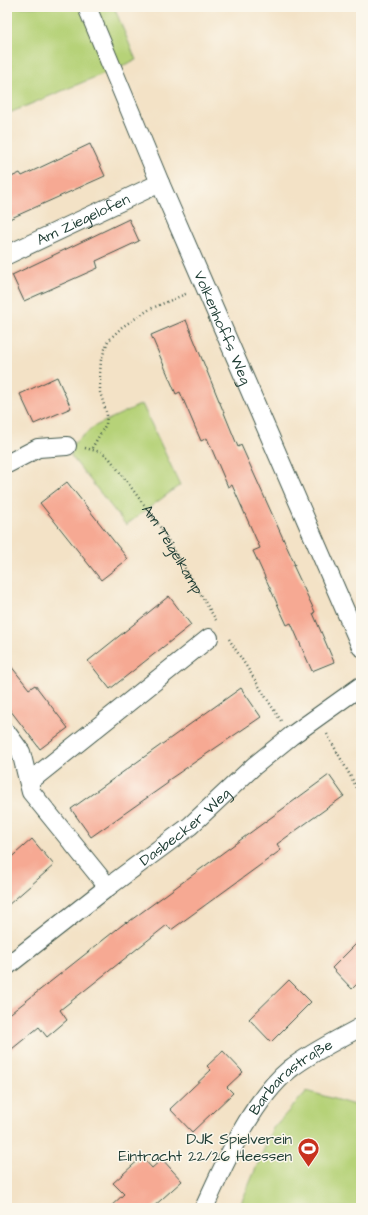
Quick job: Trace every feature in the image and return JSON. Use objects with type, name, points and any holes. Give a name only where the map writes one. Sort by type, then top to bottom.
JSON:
[{"type":"street","name":"Volkenhoffs Weg","points":[[87,7],[204,286],[361,647]]},
{"type":"street","name":"Am Ziegelofen","points":[[7,255],[160,183]]},
{"type":"street","points":[[7,464],[38,448],[67,446]]},
{"type":"street","points":[[29,782],[218,637]]},
{"type":"street","name":"Dasbecker Weg","points":[[7,966],[190,826],[254,766],[290,736],[318,718],[361,686]]},
{"type":"street","points":[[7,733],[21,752],[31,792],[108,888]]},
{"type":"street","name":"Barbarastraße","points":[[204,1208],[227,1158],[247,1122],[269,1091],[289,1070],[312,1054],[361,1027]]},
{"type":"path","points":[[92,448],[106,424],[107,415],[100,392],[100,374],[101,360],[108,341],[122,327],[150,309],[204,286]]},
{"type":"path","name":"Am Teigelkamp","points":[[67,446],[92,448],[101,452],[110,459],[159,525],[217,621]]},
{"type":"path","points":[[218,637],[290,736]]},
{"type":"path","points":[[318,718],[361,795]]},
{"type":"green space","points":[[7,7],[114,7],[136,60],[7,114]]},
{"type":"green space","points":[[142,404],[180,485],[126,525],[71,456],[73,444],[95,426]]},
{"type":"green space","name":"DJK Spielverein Eintracht 22/26 Heessen","points":[[307,1091],[361,1107],[361,1208],[239,1208],[273,1128]]},
{"type":"building","points":[[90,144],[105,176],[7,220],[7,179],[20,173],[22,176]]},
{"type":"building","points":[[129,219],[139,241],[96,261],[98,268],[24,301],[12,275]]},
{"type":"building","points":[[186,320],[238,447],[241,445],[295,565],[293,565],[315,612],[313,613],[334,662],[312,671],[291,623],[287,625],[253,551],[260,548],[232,485],[228,487],[207,438],[201,441],[180,392],[176,394],[151,335]]},
{"type":"building","points":[[57,377],[71,408],[34,424],[20,394]]},
{"type":"building","points":[[67,482],[128,559],[101,580],[40,503]]},
{"type":"building","points":[[169,596],[191,625],[110,689],[88,661]]},
{"type":"building","points":[[7,661],[29,689],[35,685],[68,728],[40,749],[7,706]]},
{"type":"building","points":[[241,688],[261,717],[167,781],[168,783],[91,837],[71,809]]},
{"type":"building","points":[[329,775],[344,796],[277,844],[281,850],[171,930],[167,925],[60,1010],[67,1020],[47,1037],[39,1027],[7,1053],[7,1016],[126,922],[127,923]]},
{"type":"building","points":[[32,839],[54,865],[7,906],[7,861]]},
{"type":"building","points":[[361,939],[361,980],[352,989],[332,968]]},
{"type":"building","points":[[289,980],[311,1002],[271,1042],[249,1019]]},
{"type":"building","points":[[223,1051],[243,1072],[227,1087],[233,1093],[192,1132],[170,1109],[211,1070],[207,1066]]},
{"type":"building","points":[[142,1157],[152,1168],[162,1159],[182,1181],[152,1208],[109,1208],[124,1194],[113,1183]]},
{"type":"place","name":"DJK Spielverein Eintracht 22/26 Heessen","points":[[308,1168]]}]
